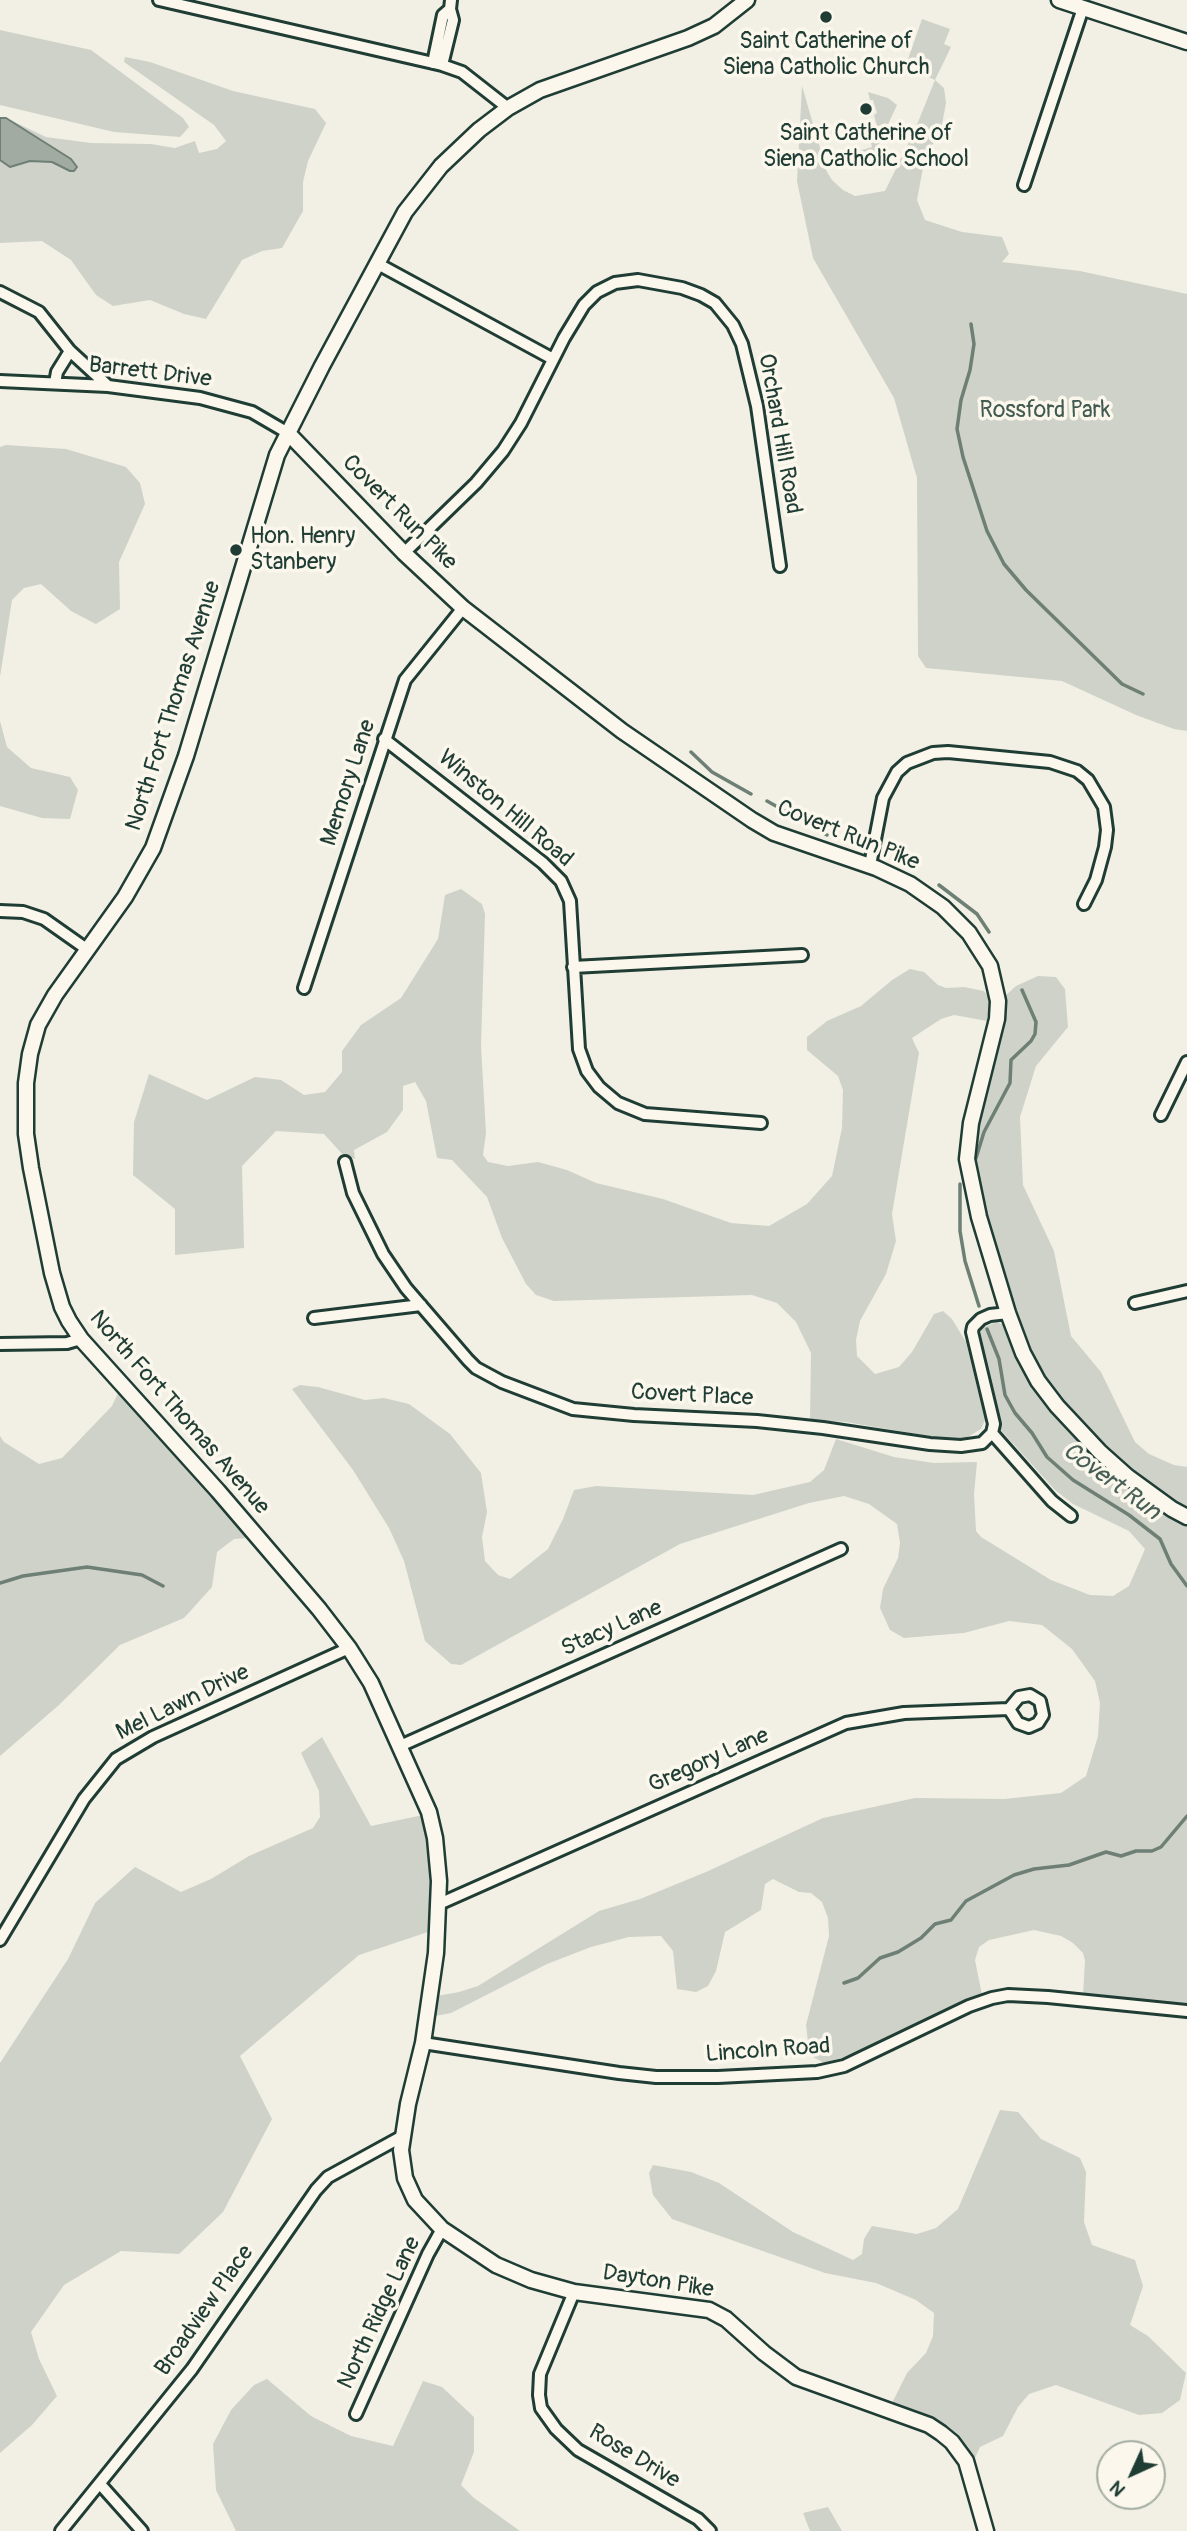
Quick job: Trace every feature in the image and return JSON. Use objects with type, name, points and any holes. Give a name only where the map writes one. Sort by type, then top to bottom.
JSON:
[{"type":"street","points":[[159,0],[438,64],[461,72],[508,108]]},
{"type":"street","name":"North Fort Thomas Avenue","points":[[424,2043],[433,1980],[439,1904],[435,1838],[430,1815],[370,1683],[349,1648],[218,1490],[81,1339],[62,1307],[52,1273],[31,1168],[25,1111],[28,1067],[38,1024],[55,995],[135,881],[164,821],[277,455],[405,212],[425,184],[464,143],[508,108],[540,90],[666,47],[705,30],[732,14],[747,0]]},
{"type":"street","points":[[1059,0],[1187,42]]},
{"type":"street","points":[[438,64],[453,20],[450,4]]},
{"type":"street","points":[[1024,185],[1083,8]]},
{"type":"street","points":[[378,264],[553,359]]},
{"type":"street","name":"Orchard Hill Road","points":[[404,553],[476,482],[503,451],[521,424],[553,359],[584,305],[597,292],[615,283],[638,280],[701,295],[724,311],[737,334],[752,381],[780,566]]},
{"type":"street","points":[[0,292],[39,312],[70,351],[108,386]]},
{"type":"street","points":[[55,383],[57,372],[70,351]]},
{"type":"street","name":"Barrett Drive","points":[[0,381],[108,386],[200,398],[252,412],[288,433]]},
{"type":"street","name":"Covert Run Pike","points":[[288,433],[404,553],[463,608],[622,731],[752,820],[792,840],[870,866],[910,884],[956,918],[976,942],[994,979],[998,1001],[997,1019],[971,1124],[967,1159],[979,1217],[1008,1313],[1028,1363],[1057,1406],[1100,1452],[1128,1477],[1187,1517]]},
{"type":"street","name":"Memory Lane","points":[[304,988],[405,680],[463,608]]},
{"type":"street","name":"Winston Hill Road","points":[[384,739],[555,873],[564,887],[570,901],[579,1049],[587,1071],[610,1096],[626,1108],[645,1114],[761,1124]]},
{"type":"street","points":[[870,866],[883,798],[897,772],[907,764],[933,752],[1050,762],[1077,771],[1088,780],[1104,807],[1107,830],[1105,847],[1096,880],[1084,904]]},
{"type":"street","points":[[0,911],[23,912],[44,919],[88,950]]},
{"type":"street","points":[[573,967],[802,955]]},
{"type":"street","points":[[1161,1115],[1187,1062]]},
{"type":"street","name":"Covert Place","points":[[345,1162],[353,1193],[383,1254],[421,1305],[477,1368],[513,1388],[572,1409],[770,1422],[930,1444],[961,1446],[980,1443],[992,1433]]},
{"type":"street","points":[[1135,1303],[1187,1291]]},
{"type":"street","points":[[314,1318],[421,1305]]},
{"type":"street","points":[[1008,1313],[981,1319],[973,1326],[972,1332],[991,1411],[992,1433],[1052,1501],[1071,1516]]},
{"type":"street","points":[[0,1344],[67,1343],[81,1339]]},
{"type":"street","name":"Stacy Lane","points":[[400,1746],[841,1549]]},
{"type":"street","name":"Mel Lawn Drive","points":[[0,1940],[83,1799],[116,1759],[153,1737],[349,1648]]},
{"type":"street","name":"Gregory Lane","points":[[439,1904],[846,1723],[904,1713],[1009,1709]]},
{"type":"street","name":"Lincoln Road","points":[[424,2043],[619,2073],[718,2077],[817,2072],[844,2066],[970,2006],[1008,1995],[1187,2011]]},
{"type":"street","name":"Dayton Pike","points":[[424,2043],[401,2137],[401,2160],[405,2178],[415,2200],[442,2229],[496,2265],[531,2280],[574,2292],[693,2306],[717,2313],[784,2370],[929,2426],[952,2442],[966,2460],[986,2531]]},
{"type":"street","name":"Broadview Place","points":[[61,2531],[214,2340],[316,2190],[328,2177],[401,2137]]},
{"type":"street","name":"North Ridge Lane","points":[[356,2414],[428,2254],[442,2229]]},
{"type":"street","name":"Rose Drive","points":[[574,2292],[540,2374],[541,2408],[556,2429],[578,2450],[698,2519],[710,2531]]},
{"type":"street","points":[[100,2484],[142,2531]]},
{"type":"green space","points":[[922,19],[950,29],[944,44],[951,47],[935,80],[906,65]]},
{"type":"green space","points":[[0,30],[91,50],[183,118],[189,127],[180,137],[114,132],[0,105]]},
{"type":"green space","points":[[125,57],[150,62],[233,91],[315,109],[326,123],[308,161],[303,182],[303,211],[282,248],[262,251],[242,260],[206,319],[184,314],[150,300],[113,306],[96,295],[71,260],[42,241],[0,243],[0,160],[10,167],[30,161],[52,162],[70,171],[24,130],[6,118],[46,137],[91,143],[151,144],[175,148],[195,141],[199,153],[217,149],[226,141],[214,125],[124,62]]},
{"type":"green space","name":"Rossford Park","points":[[935,80],[944,88],[946,103],[941,130],[925,157],[917,200],[925,220],[962,232],[1002,237],[1009,254],[1002,262],[1080,271],[1187,294],[1187,731],[1136,715],[1062,681],[926,668],[918,656],[917,478],[894,398],[813,258],[797,181],[802,86],[827,172],[843,190],[855,196],[885,191],[914,132]]},
{"type":"green space","points":[[868,92],[888,98],[897,105],[871,161],[862,160],[859,151],[872,147],[870,140],[880,137],[874,115],[877,113]]},
{"type":"green space","points":[[6,445],[66,449],[126,467],[140,483],[145,504],[119,562],[120,609],[96,624],[71,611],[41,584],[24,588],[12,600],[0,677],[0,447]]},
{"type":"green space","points":[[0,721],[7,747],[31,768],[70,777],[78,790],[70,819],[42,818],[0,806]]},
{"type":"green space","points":[[461,889],[482,904],[485,914],[481,1046],[486,1133],[483,1155],[488,1162],[508,1166],[538,1162],[567,1170],[596,1183],[663,1199],[731,1223],[769,1226],[807,1204],[832,1176],[842,1128],[843,1090],[838,1076],[807,1050],[807,1037],[827,1021],[861,1006],[910,969],[924,972],[938,985],[946,988],[964,987],[984,991],[990,999],[987,1021],[954,1015],[941,1019],[912,1038],[919,1053],[892,1214],[896,1241],[886,1274],[860,1321],[856,1340],[857,1356],[875,1374],[899,1367],[912,1352],[934,1314],[943,1311],[952,1319],[966,1342],[985,1420],[981,1429],[966,1438],[951,1440],[846,1422],[810,1420],[811,1353],[796,1322],[777,1303],[752,1295],[554,1301],[536,1295],[526,1284],[502,1238],[487,1197],[452,1160],[437,1158],[426,1101],[415,1082],[403,1086],[403,1110],[387,1132],[354,1150],[355,1159],[344,1156],[324,1134],[276,1131],[242,1166],[244,1248],[175,1255],[175,1209],[133,1175],[134,1122],[149,1074],[207,1100],[255,1077],[281,1080],[304,1095],[325,1092],[342,1072],[342,1051],[361,1025],[401,998],[438,939],[445,895]]},
{"type":"green space","points":[[1038,976],[1056,977],[1065,989],[1068,1027],[1036,1066],[1020,1117],[1023,1185],[1054,1251],[1071,1336],[1101,1372],[1135,1442],[1149,1454],[1174,1465],[1187,1467],[1187,1510],[1128,1470],[1049,1387],[1029,1349],[996,1250],[972,1149],[1006,1017],[1005,996],[1016,986]]},
{"type":"green space","points":[[996,1322],[1008,1331],[1023,1370],[1036,1389],[1107,1471],[1149,1504],[1187,1526],[1187,2004],[1083,1996],[1083,1953],[1061,1936],[1034,1930],[989,1940],[979,1947],[975,1960],[982,1995],[968,1999],[891,2038],[826,2064],[813,2057],[809,2050],[806,2025],[829,1936],[828,1918],[822,1902],[811,1893],[799,1892],[773,1879],[765,1884],[761,1910],[725,1932],[716,1971],[708,1986],[696,1992],[677,1989],[673,1951],[661,1936],[629,1937],[591,1947],[547,1964],[451,2013],[435,2016],[437,1996],[478,1986],[599,1911],[640,1899],[706,1872],[823,1818],[915,1798],[1004,1799],[1061,1793],[1086,1776],[1098,1736],[1100,1703],[1095,1681],[1072,1649],[1042,1625],[1009,1621],[964,1633],[904,1638],[890,1630],[880,1608],[883,1589],[898,1558],[900,1543],[897,1524],[869,1504],[844,1496],[809,1503],[680,1544],[461,1665],[451,1664],[425,1641],[404,1561],[389,1528],[353,1470],[292,1389],[300,1385],[318,1387],[365,1400],[384,1398],[409,1404],[450,1434],[481,1473],[487,1512],[482,1537],[485,1561],[498,1575],[510,1579],[548,1549],[574,1490],[596,1486],[753,1495],[810,1482],[824,1470],[836,1439],[894,1457],[934,1463],[977,1462],[974,1494],[976,1531],[981,1537],[1051,1580],[1090,1595],[1113,1596],[1129,1586],[1145,1549],[1129,1531],[1073,1504],[1055,1490],[998,1427],[977,1336],[980,1329]]},
{"type":"green space","points":[[119,1391],[249,1538],[234,1539],[217,1552],[212,1587],[184,1618],[120,1645],[59,1705],[0,1756],[0,1436],[4,1442],[39,1464],[62,1458],[112,1406]]},
{"type":"green space","points":[[322,1737],[371,1826],[423,1815],[431,1867],[431,1931],[359,1955],[240,2056],[272,2119],[223,2212],[179,2254],[121,2251],[64,2285],[31,2332],[39,2359],[57,2396],[32,2425],[0,2453],[0,2063],[68,1959],[95,1903],[135,1867],[181,1892],[211,1879],[249,1856],[313,1828],[320,1817],[319,1791],[301,1753]]},
{"type":"green space","points":[[1000,2110],[1018,2112],[1041,2139],[1080,2158],[1086,2172],[1084,2222],[1092,2245],[1135,2260],[1143,2286],[1130,2325],[1148,2336],[1186,2373],[1180,2400],[1162,2413],[1139,2415],[1056,2385],[1029,2394],[1018,2407],[1003,2436],[980,2447],[975,2458],[959,2437],[932,2417],[892,2403],[907,2373],[926,2353],[933,2336],[934,2313],[916,2300],[876,2283],[825,2273],[672,2219],[653,2195],[649,2173],[653,2165],[691,2172],[719,2183],[793,2232],[853,2260],[862,2254],[864,2239],[872,2226],[917,2234],[936,2228],[958,2209]]},
{"type":"green space","points":[[267,2379],[311,2416],[351,2436],[393,2446],[423,2381],[442,2387],[474,2417],[474,2452],[461,2485],[474,2498],[520,2531],[236,2531],[216,2490],[213,2444],[231,2410],[254,2385]]},
{"type":"green space","points":[[828,2507],[842,2531],[810,2531],[803,2513]]},
{"type":"shaded area","points":[[0,118],[6,118],[71,159],[77,167],[70,171],[52,162],[30,161],[10,167],[0,160]]},
{"type":"waterway","points":[[971,324],[974,344],[957,429],[963,457],[987,531],[1004,564],[1026,590],[1122,684],[1143,694]]},
{"type":"waterway","name":"Covert Run","points":[[691,752],[712,772],[751,794]]},
{"type":"waterway","name":"Covert Run","points":[[767,801],[827,835]]},
{"type":"waterway","name":"Covert Run","points":[[939,885],[977,914],[989,932]]},
{"type":"waterway","name":"Covert Run","points":[[976,1158],[984,1132],[1010,1083],[1011,1060],[1035,1034],[1036,1022],[1022,990]]},
{"type":"waterway","name":"Covert Run","points":[[960,1184],[960,1231],[965,1261],[979,1306]]},
{"type":"waterway","name":"Covert Run","points":[[987,1329],[999,1359],[1005,1395],[1047,1457],[1073,1480],[1129,1515],[1160,1539],[1171,1564],[1187,1586]]},
{"type":"waterway","points":[[0,1583],[23,1576],[87,1567],[142,1575],[163,1586]]},
{"type":"waterway","points":[[844,1983],[858,1978],[880,1958],[898,1952],[921,1938],[935,1924],[951,1920],[966,1901],[1014,1875],[1034,1869],[1069,1865],[1106,1852],[1121,1856],[1136,1851],[1152,1851],[1161,1847],[1187,1816]]},
{"type":"place","name":"Saint Catherine of Siena Catholic Church","points":[[826,17]]},
{"type":"place","name":"Saint Catherine of Siena Catholic School","points":[[866,109]]},
{"type":"place","name":"Hon. Henry Stanbery","points":[[236,550]]}]
